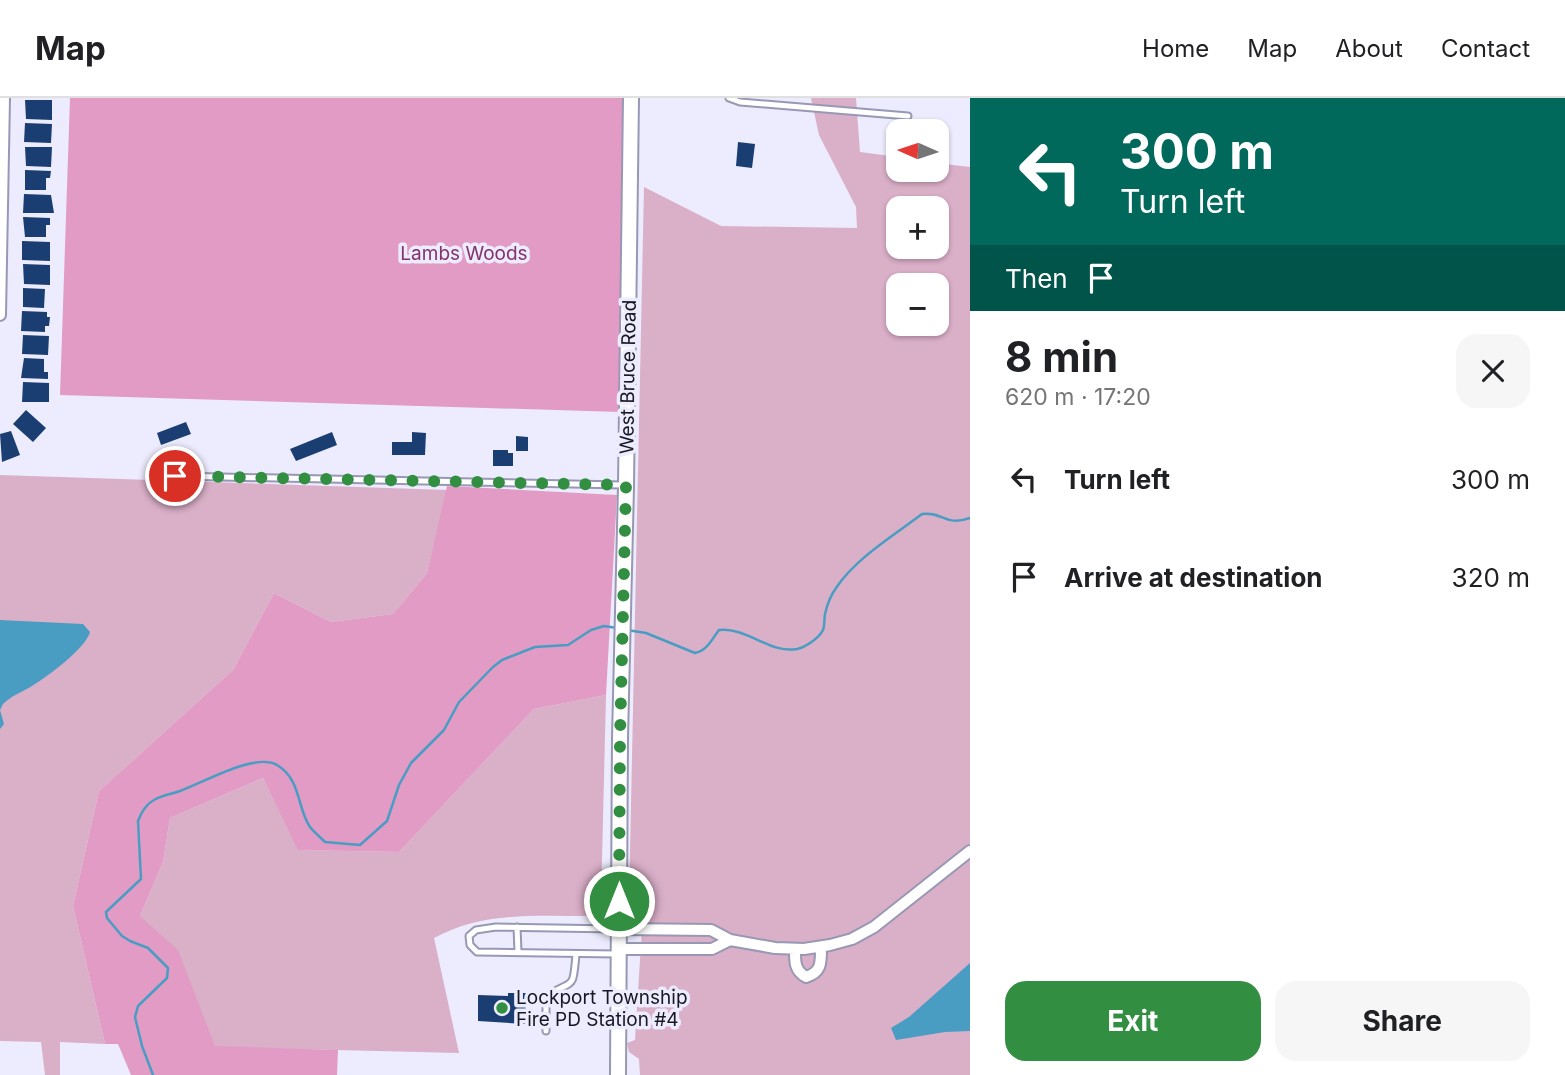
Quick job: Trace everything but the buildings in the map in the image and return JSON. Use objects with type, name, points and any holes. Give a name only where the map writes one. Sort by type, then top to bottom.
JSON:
[{"type":"street","points":[[0,315],[4,98]]},
{"type":"street","name":"West Bruce Road","points":[[618,1075],[631,98]]},
{"type":"street","points":[[619,929],[710,930],[730,940],[775,948],[821,947],[852,939],[874,926],[970,851]]},
{"type":"street","points":[[619,952],[712,949],[730,940]]},
{"type":"street","points":[[794,948],[798,973],[806,977],[815,975],[821,967],[821,947]]},
{"type":"lane","points":[[729,98],[740,102],[908,116]]},
{"type":"lane","points":[[175,476],[626,485]]},
{"type":"lane","points":[[619,929],[517,927],[477,930],[469,936],[470,945],[477,952],[619,952]]},
{"type":"lane","points":[[517,927],[518,952]]},
{"type":"lane","points":[[545,1031],[546,996],[566,988],[573,980],[576,954]]},
{"type":"shaded area","points":[[811,98],[856,98],[860,152],[886,155],[886,182],[949,182],[949,165],[970,167],[970,1075],[640,1075],[639,1059],[629,1052],[627,1043],[635,1040],[643,912],[629,900],[644,187],[721,226],[857,228],[856,207],[819,135]]},
{"type":"shaded area","points":[[0,475],[447,490],[427,573],[393,614],[331,622],[274,593],[233,670],[99,791],[73,906],[105,1044],[60,1042],[60,1075],[45,1075],[41,1042],[0,1041]]},
{"type":"shaded area","points":[[606,695],[601,903],[592,916],[491,919],[453,929],[434,938],[459,1053],[215,1047],[197,1003],[140,916],[163,862],[170,818],[263,778],[299,850],[399,852],[534,709]]},
{"type":"green space","name":"Lambs Woods","points":[[70,98],[625,98],[620,412],[60,395]]},
{"type":"green space","points":[[447,486],[617,495],[606,695],[534,709],[399,852],[298,850],[263,778],[170,818],[163,862],[140,916],[178,950],[215,1046],[338,1050],[337,1075],[131,1075],[118,1044],[105,1044],[73,906],[99,791],[233,670],[274,593],[331,622],[393,614],[427,573]]},
{"type":"water","points":[[0,620],[83,624],[90,632],[87,639],[65,662],[39,682],[9,699],[0,710]]},
{"type":"water","points":[[0,710],[4,724],[0,729]]},
{"type":"water","points":[[970,963],[970,1031],[896,1040],[891,1028],[909,1017]]},
{"type":"waterway","points":[[627,630],[646,633],[695,653],[706,647],[719,630],[739,632],[777,648],[801,648],[823,630],[827,607],[844,577],[876,548],[922,514],[955,521],[970,518]]},
{"type":"waterway","points":[[153,1075],[135,1017],[138,1006],[167,978],[168,968],[148,948],[122,936],[107,918],[106,912],[141,879],[138,821],[149,804],[160,797],[243,765],[267,762],[285,771],[295,786],[306,819],[325,842],[360,845],[387,821],[399,785],[411,763],[444,730],[459,702],[493,667],[502,660],[535,647],[568,645],[591,630],[604,626],[617,628]]},
{"type":"place","name":"Lockport Township Fire PD Station #4","points":[[502,1008]]},
{"type":"route","points":[[175,476],[626,485],[619,901]]}]
